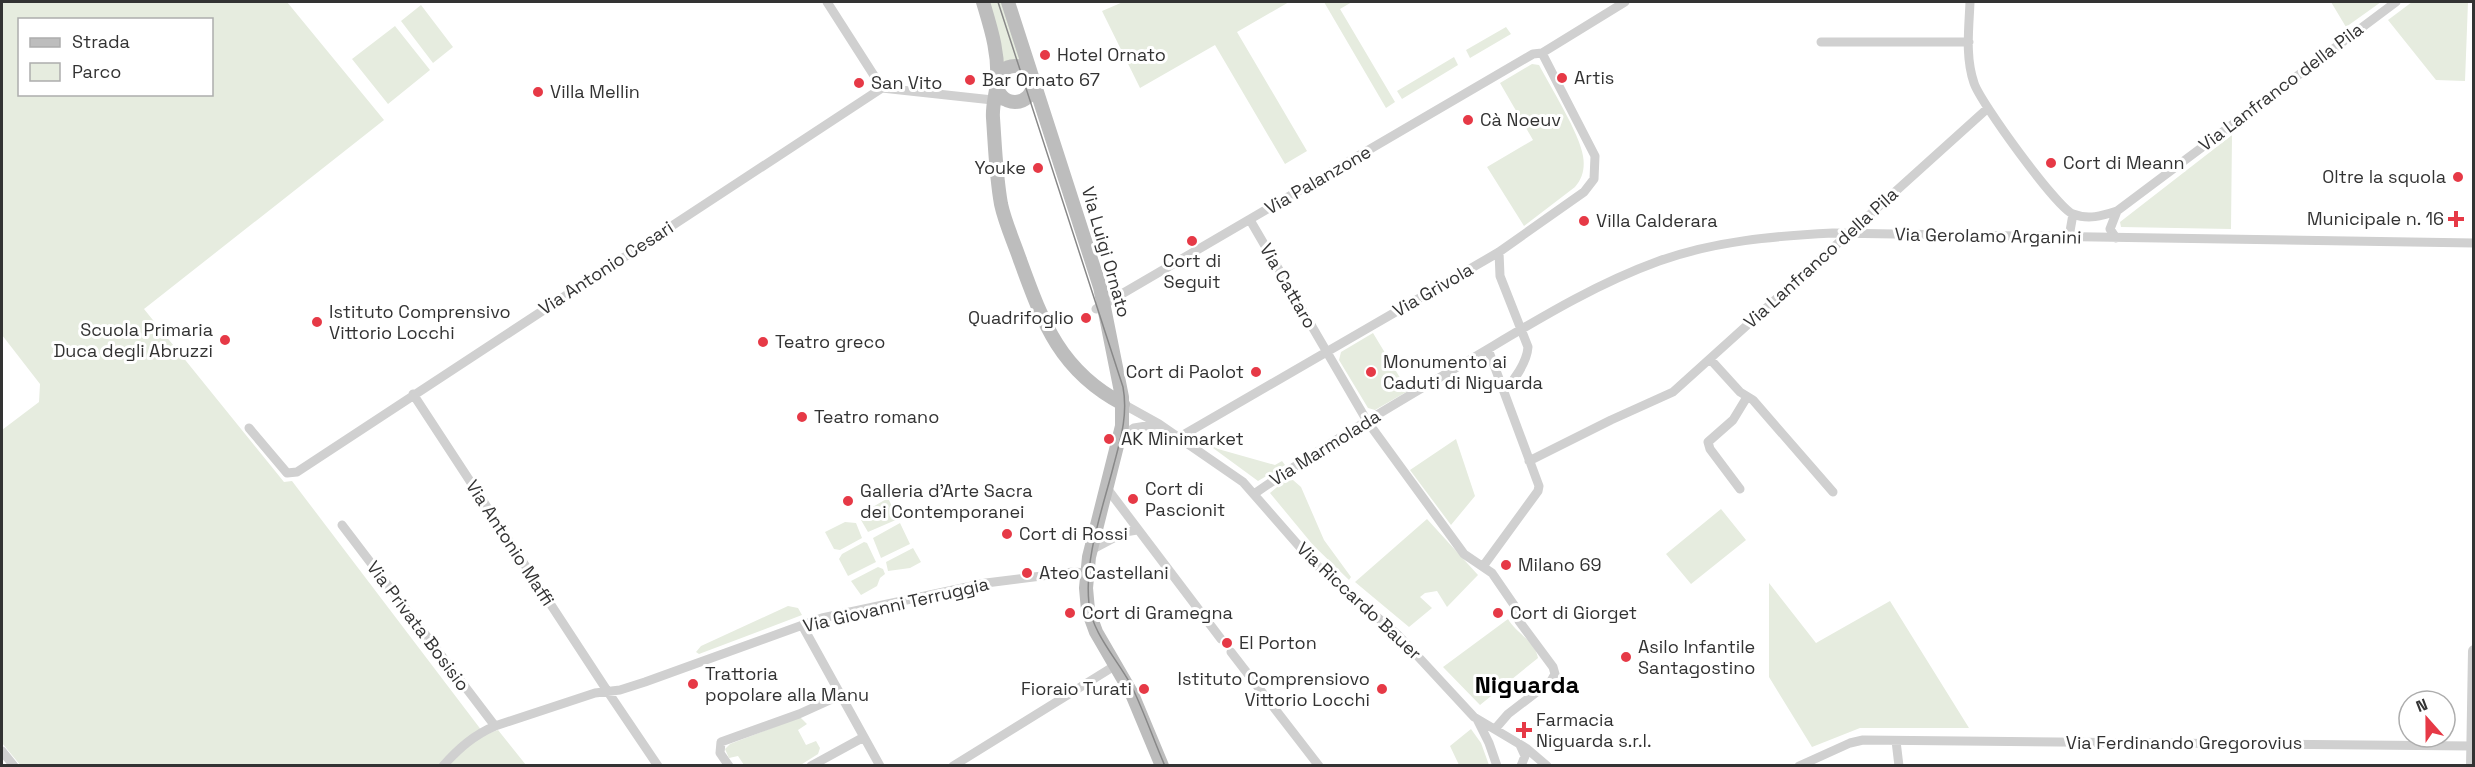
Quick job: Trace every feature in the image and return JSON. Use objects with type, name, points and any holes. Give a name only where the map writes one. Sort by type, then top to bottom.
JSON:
[{"type":"main road","points":[[983,2],[996,46],[997,83],[993,118],[1003,210],[1044,323],[1055,345],[1079,372],[1105,395],[1123,404]]},
{"type":"main road","name":"Via Luigi Ornato","points":[[1008,2],[1100,307],[1120,383],[1123,404],[1119,440],[1091,549],[1086,602],[1090,617],[1132,694],[1162,765]]},
{"type":"main road","points":[[1013,66],[1024,68],[1032,78],[1033,88],[1029,96],[1021,101],[1011,102],[1000,95],[997,83],[1002,71],[1013,66]]},
{"type":"street","points":[[827,2],[882,88],[1011,102]]},
{"type":"street","name":"Via Palanzone","points":[[1100,307],[1533,54],[1542,54],[1625,2]]},
{"type":"street","points":[[1970,2],[1970,70],[1975,86],[1988,108],[2049,189],[2073,214],[2069,237]]},
{"type":"street","name":"Via Lanfranco della Pila","points":[[2073,214],[2097,218],[2117,211],[2396,2]]},
{"type":"street","points":[[1821,42],[1969,42]]},
{"type":"street","name":"Via Grivola","points":[[1326,352],[1499,252],[1584,192],[1594,179],[1595,156],[1542,54]]},
{"type":"street","name":"Via Antonio Cesari","points":[[249,428],[287,472],[297,472],[882,88]]},
{"type":"street","name":"Via Lanfranco della Pila","points":[[1529,461],[1673,392],[1988,108]]},
{"type":"street","points":[[2116,238],[2110,229],[2117,211]]},
{"type":"street","name":"Via Cattaro","points":[[1250,220],[1367,421],[1464,554],[1484,565],[1492,573],[1513,602],[1519,621],[1547,657],[1554,671],[1554,678],[1508,714],[1495,729]]},
{"type":"street","name":"Via Gerolamo Arganini","points":[[1520,330],[1589,290],[1669,258],[1729,243],[1776,236],[1833,232],[2474,243]]},
{"type":"street","points":[[1499,252],[1500,276],[1528,347],[1527,354],[1504,392]]},
{"type":"street","name":"Via Marmolada","points":[[1254,494],[1283,472],[1520,330]]},
{"type":"street","points":[[1484,565],[1538,491],[1539,486],[1488,349]]},
{"type":"street","points":[[1178,438],[1326,352]]},
{"type":"street","points":[[1710,358],[1740,392],[1753,400],[1833,492]]},
{"type":"street","name":"Via Antonio Maffi","points":[[413,394],[658,765]]},
{"type":"street","points":[[1740,489],[1708,442],[1733,420],[1747,397]]},
{"type":"street","name":"Via Riccardo Bauer","points":[[1123,404],[1159,424],[1244,482],[1313,562],[1399,636],[1477,719]]},
{"type":"street","points":[[1119,440],[1130,429],[1159,424]]},
{"type":"street","points":[[1106,487],[1221,639]]},
{"type":"street","name":"Via Privata Bosisio","points":[[342,525],[495,726]]},
{"type":"street","points":[[1091,549],[1125,532],[1137,530]]},
{"type":"street","name":"Via Giovanni Terruggia","points":[[443,765],[459,748],[480,733],[495,726],[596,693],[645,682],[812,621],[908,598],[986,583],[1073,572],[1087,573]]},
{"type":"street","points":[[802,625],[880,765]]},
{"type":"street","points":[[2472,765],[2474,651]]},
{"type":"street","points":[[1231,652],[1319,765]]},
{"type":"street","points":[[953,765],[1116,665]]},
{"type":"street","points":[[729,765],[720,753],[721,742],[799,714],[841,695]]},
{"type":"street","points":[[1477,719],[1517,742],[1547,765]]},
{"type":"street","points":[[1477,719],[1489,743],[1495,762]]},
{"type":"street","points":[[811,765],[864,737]]},
{"type":"street","points":[[1495,762],[1495,749],[1499,744],[1507,741],[1517,742]]},
{"type":"street","name":"Via Ferdinando Gregorovius","points":[[1799,765],[1856,741],[2472,746]]},
{"type":"street","points":[[1896,741],[1899,765]]},
{"type":"street","points":[[1517,742],[1525,754],[1521,765]]},
{"type":"street","points":[[2,751],[14,765]]},
{"type":"green space","points":[[2,2],[287,2],[384,120],[144,309],[284,482],[292,481],[485,735],[498,730],[526,765],[21,766],[2,743],[2,430],[39,402],[40,384],[2,335]]},
{"type":"green space","points":[[987,2],[1004,2],[1021,62],[1001,64]]},
{"type":"green space","points":[[1123,2],[1289,2],[1237,32],[1307,151],[1285,164],[1215,45],[1140,88],[1102,11]]},
{"type":"green space","points":[[1324,2],[1352,2],[1340,9],[1395,102],[1386,108]]},
{"type":"green space","points":[[2331,2],[2381,2],[2346,27]]},
{"type":"green space","points":[[2412,2],[2468,2],[2465,81],[2436,80],[2388,20]]},
{"type":"green space","points":[[421,5],[453,47],[433,63],[401,21]]},
{"type":"green space","points":[[395,26],[430,70],[388,104],[352,59]]},
{"type":"green space","points":[[1506,27],[1511,34],[1470,58],[1466,50]]},
{"type":"green space","points":[[1454,57],[1458,65],[1402,99],[1397,91]]},
{"type":"green space","points":[[1532,64],[1539,65],[1564,110],[1581,147],[1584,164],[1578,184],[1524,226],[1487,167],[1533,140],[1500,83]]},
{"type":"green space","points":[[2232,135],[2231,229],[2121,227],[2120,222]]},
{"type":"green space","points":[[1373,333],[1408,391],[1375,410],[1368,408],[1339,360],[1341,352]]},
{"type":"green space","points":[[1198,437],[1218,449],[1275,465],[1282,461],[1285,465],[1258,481]]},
{"type":"green space","points":[[1456,439],[1475,496],[1451,525],[1410,470]]},
{"type":"green space","points":[[1293,480],[1301,487],[1324,540],[1351,577],[1349,580],[1313,545],[1270,493],[1283,482]]},
{"type":"green space","points":[[888,498],[898,519],[868,532],[861,520],[866,511]]},
{"type":"green space","points":[[1721,509],[1746,540],[1691,584],[1666,554]]},
{"type":"green space","points":[[1427,519],[1478,575],[1447,607],[1437,591],[1425,593],[1420,597],[1432,608],[1409,627],[1355,582]]},
{"type":"green space","points":[[845,522],[856,523],[862,538],[840,550],[834,549],[825,532]]},
{"type":"green space","points":[[900,523],[910,544],[881,558],[873,538]]},
{"type":"green space","points":[[864,542],[867,543],[876,562],[848,576],[839,559],[842,554]]},
{"type":"green space","points":[[913,548],[921,562],[910,568],[888,571],[886,562]]},
{"type":"green space","points":[[878,567],[883,569],[885,574],[880,578],[877,586],[861,595],[851,581]]},
{"type":"green space","points":[[1769,583],[1816,643],[1890,601],[1969,728],[1860,728],[1812,747],[1769,677]]},
{"type":"green space","points":[[788,606],[798,608],[802,615],[699,654],[696,652],[701,646]]},
{"type":"green space","points":[[1508,619],[1533,647],[1538,658],[1480,705],[1443,667]]},
{"type":"green space","points":[[800,717],[807,724],[798,730],[806,745],[816,741],[820,748],[818,754],[799,766],[744,765],[738,756],[729,758],[725,749],[730,744]]},
{"type":"green space","points":[[1471,729],[1481,743],[1489,765],[1459,765],[1450,746]]},
{"type":"tram line","points":[[998,2],[1123,387],[1125,407],[1123,426],[1089,569],[1091,615],[1100,636],[1131,685],[1165,766]]},
{"type":"place","name":"Hotel Ornato","points":[[1045,55]]},
{"type":"place","name":"Artis","points":[[1562,78]]},
{"type":"place","name":"Bar Ornato 67","points":[[970,80]]},
{"type":"place","name":"San Vito","points":[[859,83]]},
{"type":"place","name":"Villa Mellin","points":[[538,92]]},
{"type":"place","name":"Cà Noeuv","points":[[1468,120]]},
{"type":"place","name":"Cort di Meann","points":[[2051,163]]},
{"type":"place","name":"Youke","points":[[1038,168]]},
{"type":"place","name":"Oltre la squola","points":[[2458,177]]},
{"type":"place","name":"Municipale n. 16","points":[[2456,219]]},
{"type":"place","name":"Villa Calderara","points":[[1584,221]]},
{"type":"place","name":"Cort di Seguit","points":[[1192,241]]},
{"type":"place","name":"Quadrifoglio","points":[[1086,318]]},
{"type":"place","name":"Istituto Comprensivo Vittorio Locchi","points":[[317,322]]},
{"type":"place","name":"Scuola Primaria Duca degli Abruzzi","points":[[225,340]]},
{"type":"place","name":"Teatro greco","points":[[763,342]]},
{"type":"place","name":"Cort di Paolot","points":[[1256,372]]},
{"type":"place","name":"Monumento ai Caduti di Niguarda","points":[[1371,372]]},
{"type":"place","name":"Teatro romano","points":[[802,417]]},
{"type":"place","name":"AK Minimarket","points":[[1109,439]]},
{"type":"place","name":"Cort di Pascionit","points":[[1133,499]]},
{"type":"place","name":"Galleria d'Arte Sacra dei Contemporanei","points":[[848,501]]},
{"type":"place","name":"Cort di Rossi","points":[[1007,534]]},
{"type":"place","name":"Milano 69","points":[[1506,565]]},
{"type":"place","name":"Ateo Castellani","points":[[1027,573]]},
{"type":"place","name":"Cort di Gramegna","points":[[1070,613]]},
{"type":"place","name":"Cort di Giorget","points":[[1498,613]]},
{"type":"place","name":"El Porton","points":[[1227,643]]},
{"type":"place","name":"Asilo Infantile Santagostino","points":[[1626,657]]},
{"type":"place","name":"Trattoria popolare alla Manu","points":[[693,684]]},
{"type":"place","name":"Fioraio Turati","points":[[1144,689]]},
{"type":"place","name":"Istituto Comprensiovo Vittorio Locchi","points":[[1382,689]]},
{"type":"place","name":"Farmacia Niguarda s.r.l.","points":[[1524,730]]},
{"type":"district","name":"Niguarda","points":[[1527,685]]}]
